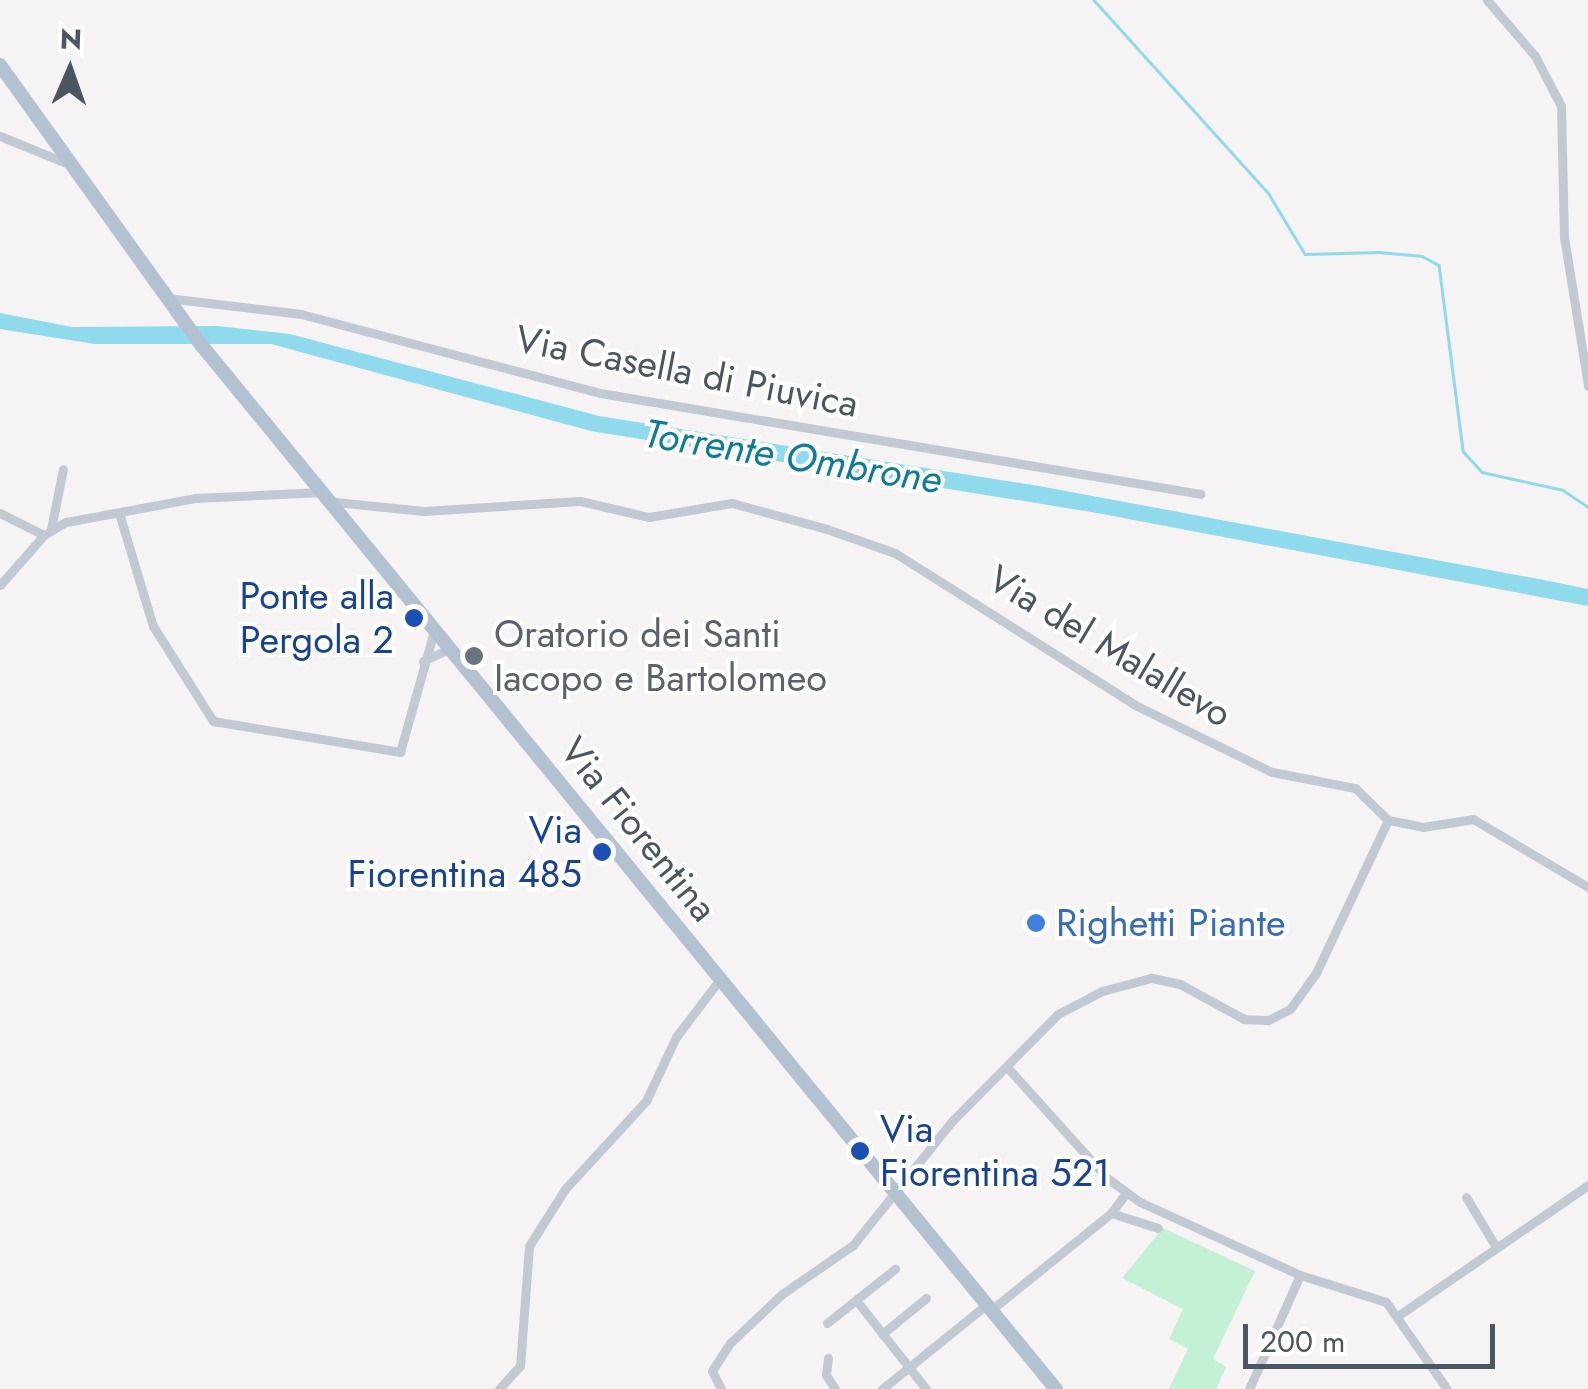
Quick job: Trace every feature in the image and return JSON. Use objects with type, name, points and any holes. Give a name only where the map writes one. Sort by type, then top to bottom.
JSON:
[{"type":"main road","name":"Via Fiorentina","points":[[0,64],[167,301],[212,358],[330,496],[434,632],[1056,1389]]},
{"type":"street","points":[[1488,0],[1536,56],[1561,106],[1564,237],[1588,386]]},
{"type":"street","points":[[0,136],[72,166]]},
{"type":"street","name":"Via Casella di Piuvica","points":[[167,301],[301,314],[600,394],[1202,494]]},
{"type":"street","points":[[0,584],[47,532],[62,470]]},
{"type":"street","name":"Via del Malallevo","points":[[47,532],[195,498],[330,496],[424,511],[580,502],[648,517],[732,503],[896,553],[1137,706],[1272,772],[1356,788],[1388,820]]},
{"type":"street","points":[[0,513],[47,532]]},
{"type":"street","points":[[119,513],[153,626],[213,721],[400,752],[434,632]]},
{"type":"street","points":[[424,661],[449,650]]},
{"type":"street","points":[[722,1389],[712,1371],[730,1343],[782,1294],[853,1245],[894,1192],[1058,1014],[1138,980],[1170,980],[1252,1020],[1290,1009],[1316,974],[1388,820],[1423,827],[1473,820],[1588,887]]},
{"type":"street","points":[[500,1389],[520,1366],[529,1246],[565,1189],[646,1101],[676,1037],[720,979]]},
{"type":"street","points":[[1007,1067],[1126,1193],[1300,1275],[1375,1296],[1398,1315],[1447,1389]]},
{"type":"street","points":[[1398,1315],[1588,1185]]},
{"type":"street","points":[[882,1389],[1111,1213],[1126,1193]]},
{"type":"street","points":[[1466,1197],[1496,1247]]},
{"type":"street","points":[[1111,1213],[1158,1228]]},
{"type":"street","points":[[827,1323],[895,1268]]},
{"type":"street","points":[[1249,1389],[1300,1275]]},
{"type":"street","points":[[882,1334],[926,1298]]},
{"type":"street","points":[[856,1300],[926,1389]]},
{"type":"street","points":[[828,1358],[826,1375],[834,1389]]},
{"type":"green space","points":[[1163,1228],[1255,1271],[1213,1359],[1226,1367],[1216,1389],[1169,1389],[1188,1349],[1169,1339],[1183,1309],[1122,1278]]},
{"type":"water","name":"Torrente Ombrone","points":[[0,313],[72,327],[218,326],[290,334],[599,416],[1039,486],[1549,581],[1588,589],[1588,606],[1097,513],[591,431],[271,344],[95,344],[0,329]]},
{"type":"waterway","points":[[1094,0],[1269,194],[1305,254],[1379,252],[1422,256],[1439,265],[1463,451],[1482,472],[1563,490],[1588,507]]},
{"type":"place","name":"Ponte alla Pergola 2","points":[[414,618]]},
{"type":"place","name":"Oratorio dei Santi Iacopo e Bartolomeo","points":[[474,656]]},
{"type":"place","name":"Via Fiorentina 485","points":[[602,852]]},
{"type":"place","name":"Righetti Piante","points":[[1036,923]]},
{"type":"place","name":"Via Fiorentina 521","points":[[860,1151]]}]
